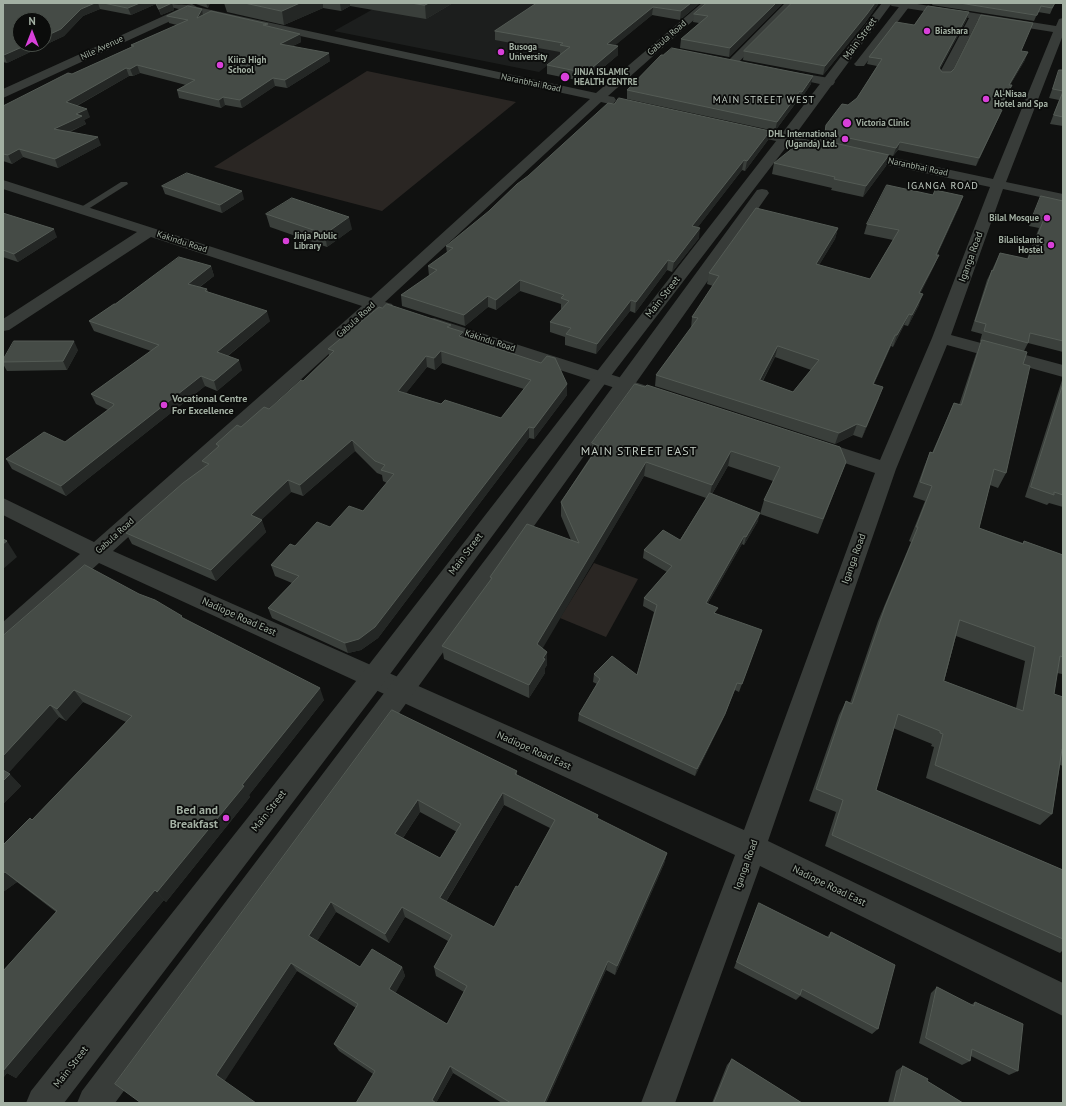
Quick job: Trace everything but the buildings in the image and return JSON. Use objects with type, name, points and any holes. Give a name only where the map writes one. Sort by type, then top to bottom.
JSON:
[{"type":"street","name":"Naranbhai Road","points":[[164,3],[622,103]]},
{"type":"street","name":"Nile Avenue","points":[[3,94],[201,3]]},
{"type":"street","name":"Gabula Road","points":[[3,636],[374,304],[598,98],[663,50],[708,3]]},
{"type":"street","points":[[732,64],[791,3]]},
{"type":"street","points":[[898,3],[975,16],[1062,27]]},
{"type":"street","name":"Main Street","points":[[94,1103],[401,691],[626,385],[792,140],[829,82],[898,3]]},
{"type":"street","name":"Main Street","points":[[43,1103],[373,678],[601,377],[792,140],[898,3]]},
{"type":"street","points":[[944,76],[975,16]]},
{"type":"street","name":"Iganga Road","points":[[658,1103],[752,848],[886,469],[941,338],[998,184],[1062,27]]},
{"type":"street","points":[[716,60],[746,66]]},
{"type":"street","points":[[769,71],[829,82]]},
{"type":"street","name":"Naranbhai Road","points":[[731,127],[1063,198]]},
{"type":"street","name":"Kakindu Road","points":[[3,184],[678,402]]},
{"type":"street","points":[[3,326],[150,232]]},
{"type":"street","points":[[941,338],[1063,371]]},
{"type":"street","points":[[797,440],[886,469]]},
{"type":"street","name":"Nadiope Road East","points":[[3,506],[97,552],[401,691],[752,848],[1063,1000]]},
{"type":"lane","points":[[82,209],[124,184]]},
{"type":"shaded area","name":"Busoga University","points":[[384,3],[628,3],[539,72],[334,31]]},
{"type":"shaded area","points":[[367,71],[516,102],[382,211],[214,167]]},
{"type":"shaded area","points":[[594,563],[638,579],[606,637],[560,618]]},
{"type":"place","name":"Biashara","points":[[927,31]]},
{"type":"place","name":"Busoga University","points":[[501,52]]},
{"type":"place","name":"Kiira High School","points":[[220,65]]},
{"type":"place","name":"JINJA ISLAMIC HEALTH CENTRE","points":[[565,77]]},
{"type":"place","name":"Al-Nisaa Hotel and Spa","points":[[986,99]]},
{"type":"place","name":"Victoria Clinic","points":[[847,123]]},
{"type":"place","name":"DHL International (Uganda) Ltd.","points":[[845,139]]},
{"type":"place","name":"Bilal Mosque","points":[[1047,218]]},
{"type":"place","name":"Jinja Public Library","points":[[286,241]]},
{"type":"place","name":"Bilalislamic Hostel","points":[[1051,245]]},
{"type":"place","name":"Vocational Centre For Excellence","points":[[164,405]]},
{"type":"place","name":"Bed and Breakfast","points":[[226,818]]},
{"type":"district","name":"MAIN STREET WEST","points":[[764,100]]},
{"type":"district","name":"IGANGA ROAD","points":[[943,186]]},
{"type":"district","name":"MAIN STREET EAST","points":[[639,452]]}]
